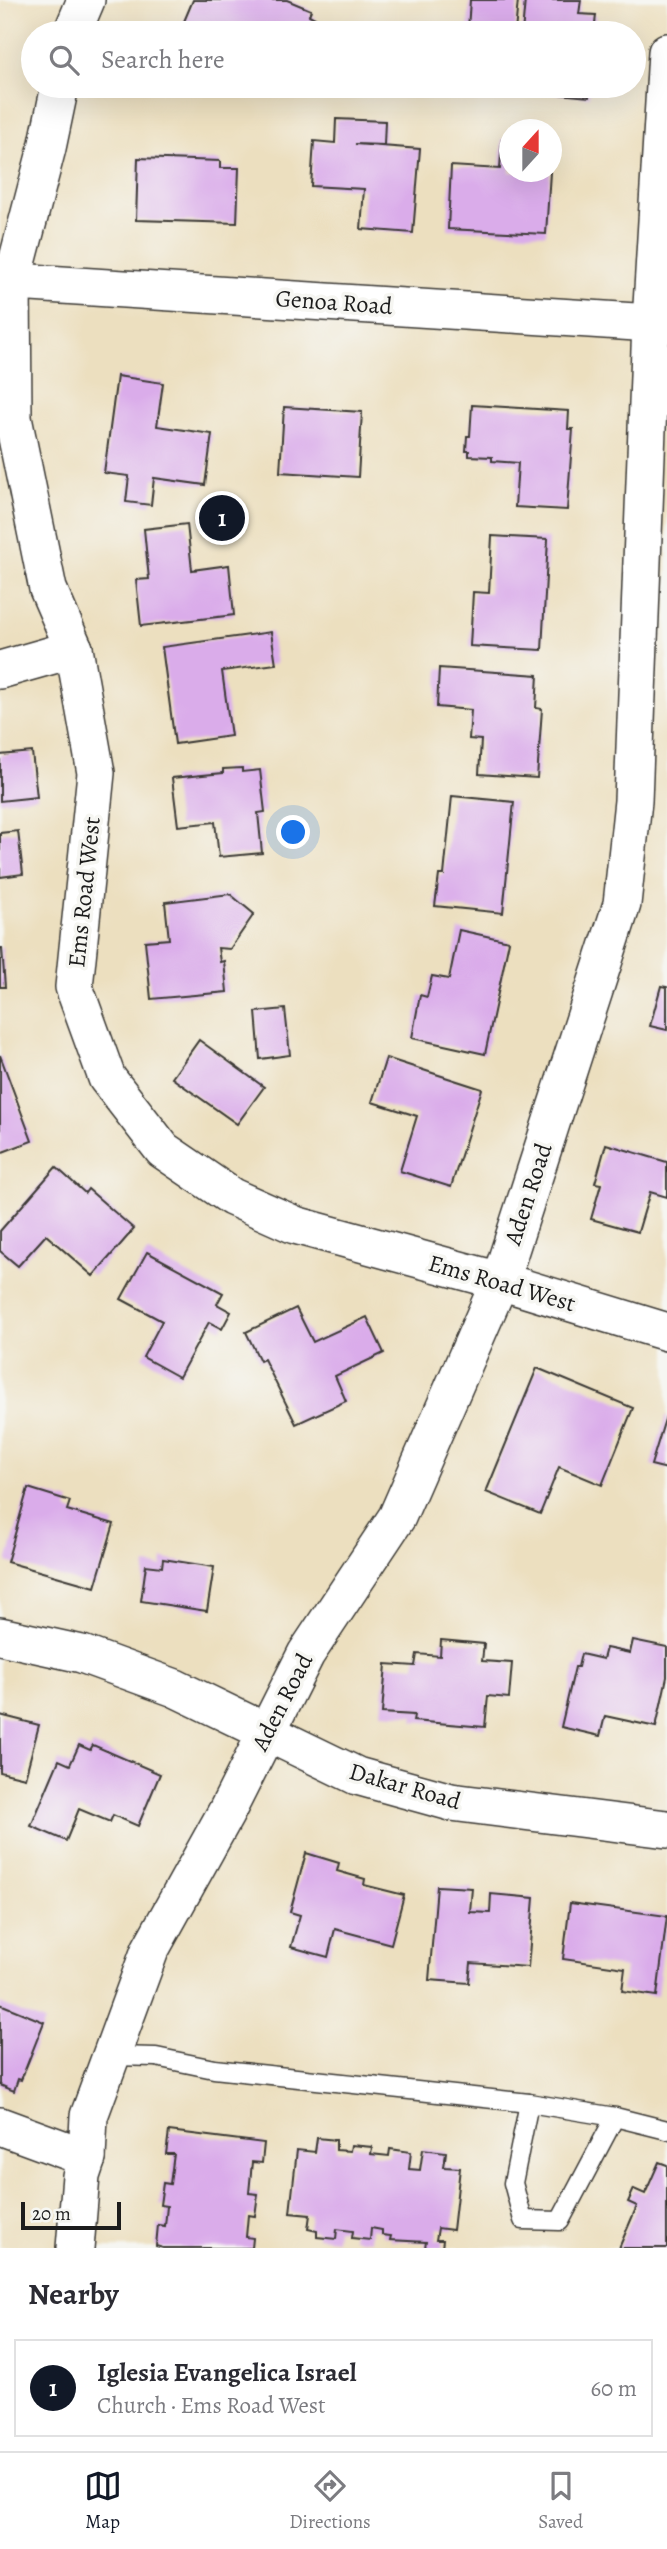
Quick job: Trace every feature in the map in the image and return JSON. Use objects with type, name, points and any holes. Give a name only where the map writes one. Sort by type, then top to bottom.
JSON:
[{"type":"street","points":[[77,21],[86,0]]},
{"type":"street","name":"Aden Road","points":[[75,2248],[81,2176],[87,2158],[89,2116],[150,1950],[226,1813],[306,1654],[397,1517],[500,1281],[622,904],[632,801],[659,323],[667,52]]},
{"type":"street","name":"Ems Road West","points":[[57,98],[47,148],[6,281],[13,418],[48,589],[74,649],[96,773],[74,987],[107,1078],[163,1150],[232,1197],[295,1225],[500,1281],[667,1332]]},
{"type":"street","name":"Genoa Road","points":[[6,281],[659,323]]},
{"type":"street","points":[[0,670],[74,649]]},
{"type":"street","name":"Dakar Road","points":[[0,1636],[82,1654],[176,1688],[357,1776],[451,1802],[667,1829]]},
{"type":"street","points":[[0,2126],[87,2158]]},
{"type":"lane","points":[[112,2056],[156,2057],[214,2069],[529,2103],[667,2130]]},
{"type":"lane","points":[[529,2103],[513,2183],[523,2220],[560,2221],[615,2118]]},
{"type":"building","points":[[193,0],[287,0],[311,10],[309,15],[315,18],[314,21],[184,21]]},
{"type":"building","points":[[470,0],[518,0],[516,21],[469,21]]},
{"type":"building","points":[[525,0],[581,0],[579,14],[596,15],[595,21],[523,21]]},
{"type":"building","points":[[336,119],[385,121],[384,145],[355,144],[420,149],[413,233],[361,229],[364,189],[311,186],[314,141],[335,143]]},
{"type":"building","points":[[138,158],[220,161],[220,168],[239,168],[237,223],[136,220]]},
{"type":"building","points":[[451,166],[499,169],[499,182],[549,182],[546,234],[448,229]]},
{"type":"building","points":[[117,376],[163,383],[157,426],[212,434],[205,485],[154,478],[151,505],[126,502],[129,476],[104,473]]},
{"type":"building","points":[[472,405],[569,411],[568,429],[573,429],[567,510],[515,507],[518,463],[492,461],[492,457],[469,456],[469,451],[466,451]]},
{"type":"building","points":[[284,407],[362,412],[358,477],[280,472]]},
{"type":"building","points":[[187,524],[192,570],[229,565],[234,615],[141,626],[136,580],[149,579],[144,529]]},
{"type":"building","points":[[492,536],[548,539],[542,650],[470,646],[473,592],[489,593]]},
{"type":"building","points":[[271,632],[276,664],[222,671],[231,736],[175,744],[162,647]]},
{"type":"building","points":[[439,668],[538,675],[536,708],[542,709],[537,778],[479,774],[481,740],[469,739],[471,710],[437,707]]},
{"type":"building","points":[[32,752],[37,797],[0,801],[0,755]]},
{"type":"building","points":[[242,768],[242,772],[260,770],[265,812],[258,813],[262,853],[219,857],[215,822],[178,826],[172,778],[223,773],[223,769]]},
{"type":"building","points":[[452,796],[514,802],[503,913],[435,906],[439,875],[444,875]]},
{"type":"building","points":[[18,831],[23,874],[0,877],[0,833]]},
{"type":"building","points":[[230,894],[254,914],[230,949],[218,948],[220,962],[224,961],[227,992],[151,999],[145,941],[169,939],[165,902]]},
{"type":"building","points":[[459,930],[509,941],[485,1054],[412,1038],[420,995],[427,997],[432,976],[449,979]]},
{"type":"building","points":[[2,948],[5,987],[0,987]]},
{"type":"building","points":[[661,986],[667,987],[667,1030],[650,1026]]},
{"type":"building","points":[[285,1009],[290,1055],[260,1059],[256,1012]]},
{"type":"building","points":[[199,1040],[264,1087],[237,1124],[172,1078]]},
{"type":"building","points":[[0,1055],[32,1141],[0,1153]]},
{"type":"building","points":[[386,1058],[482,1089],[451,1187],[400,1171],[417,1116],[372,1102]]},
{"type":"building","points":[[606,1144],[667,1162],[667,1197],[650,1192],[638,1232],[591,1219],[601,1184],[595,1183]]},
{"type":"building","points":[[56,1167],[85,1193],[88,1189],[134,1229],[93,1276],[46,1235],[18,1266],[0,1251],[0,1231]]},
{"type":"building","points":[[147,1252],[223,1293],[217,1304],[231,1312],[222,1329],[209,1322],[179,1377],[143,1357],[162,1321],[121,1299]]},
{"type":"building","points":[[296,1308],[313,1342],[367,1317],[384,1353],[335,1376],[346,1401],[296,1424],[264,1359],[260,1361],[246,1332]]},
{"type":"building","points":[[537,1368],[633,1408],[602,1485],[559,1467],[540,1514],[486,1492]]},
{"type":"building","points":[[667,1416],[667,1469],[651,1465]]},
{"type":"building","points":[[28,1488],[70,1501],[67,1510],[114,1524],[95,1587],[7,1562]]},
{"type":"building","points":[[163,1559],[214,1567],[207,1611],[141,1601],[146,1565],[162,1567]]},
{"type":"building","points":[[441,1640],[484,1644],[482,1661],[512,1663],[509,1698],[488,1696],[485,1727],[413,1721],[414,1715],[382,1713],[386,1664],[415,1666],[417,1654],[440,1656]]},
{"type":"building","points":[[633,1640],[667,1647],[667,1677],[656,1727],[605,1716],[600,1736],[561,1727],[575,1667],[578,1667],[581,1654],[603,1659],[606,1648],[630,1653]]},
{"type":"building","points":[[0,1715],[39,1725],[25,1778],[0,1772]]},
{"type":"building","points":[[79,1745],[90,1750],[93,1745],[160,1774],[138,1826],[113,1815],[110,1822],[79,1809],[66,1841],[31,1826],[59,1760],[70,1765]]},
{"type":"building","points":[[306,1853],[339,1863],[337,1871],[365,1879],[364,1885],[404,1895],[391,1944],[335,1929],[328,1957],[291,1947],[300,1915],[290,1912]]},
{"type":"building","points":[[437,1886],[472,1888],[470,1912],[490,1913],[491,1894],[534,1898],[528,1967],[471,1963],[469,1983],[429,1980]]},
{"type":"building","points":[[570,1903],[667,1916],[657,1996],[622,1991],[625,1968],[563,1959]]},
{"type":"building","points":[[0,2004],[44,2022],[14,2091],[0,2085]]},
{"type":"building","points":[[169,2131],[264,2143],[262,2163],[252,2162],[249,2193],[258,2194],[255,2216],[248,2215],[246,2237],[253,2238],[252,2248],[156,2246],[158,2225],[165,2226],[167,2206],[160,2205],[163,2183],[170,2184],[174,2154],[166,2154]]},
{"type":"building","points":[[317,2138],[336,2140],[336,2150],[350,2151],[351,2145],[372,2147],[371,2154],[389,2156],[390,2149],[411,2152],[409,2169],[420,2170],[423,2149],[446,2152],[444,2167],[460,2168],[453,2230],[438,2228],[436,2240],[443,2240],[442,2248],[425,2248],[426,2242],[390,2240],[391,2236],[382,2235],[382,2230],[371,2228],[370,2240],[352,2238],[353,2231],[337,2229],[336,2239],[317,2237],[317,2231],[308,2229],[310,2215],[290,2213],[297,2150],[315,2152]]},
{"type":"building","points":[[659,2162],[667,2165],[667,2248],[619,2248],[637,2206],[628,2202],[634,2189],[645,2194]]},
{"type":"place","name":"Iglesia Evangelica Israel","points":[[222,518]]}]
